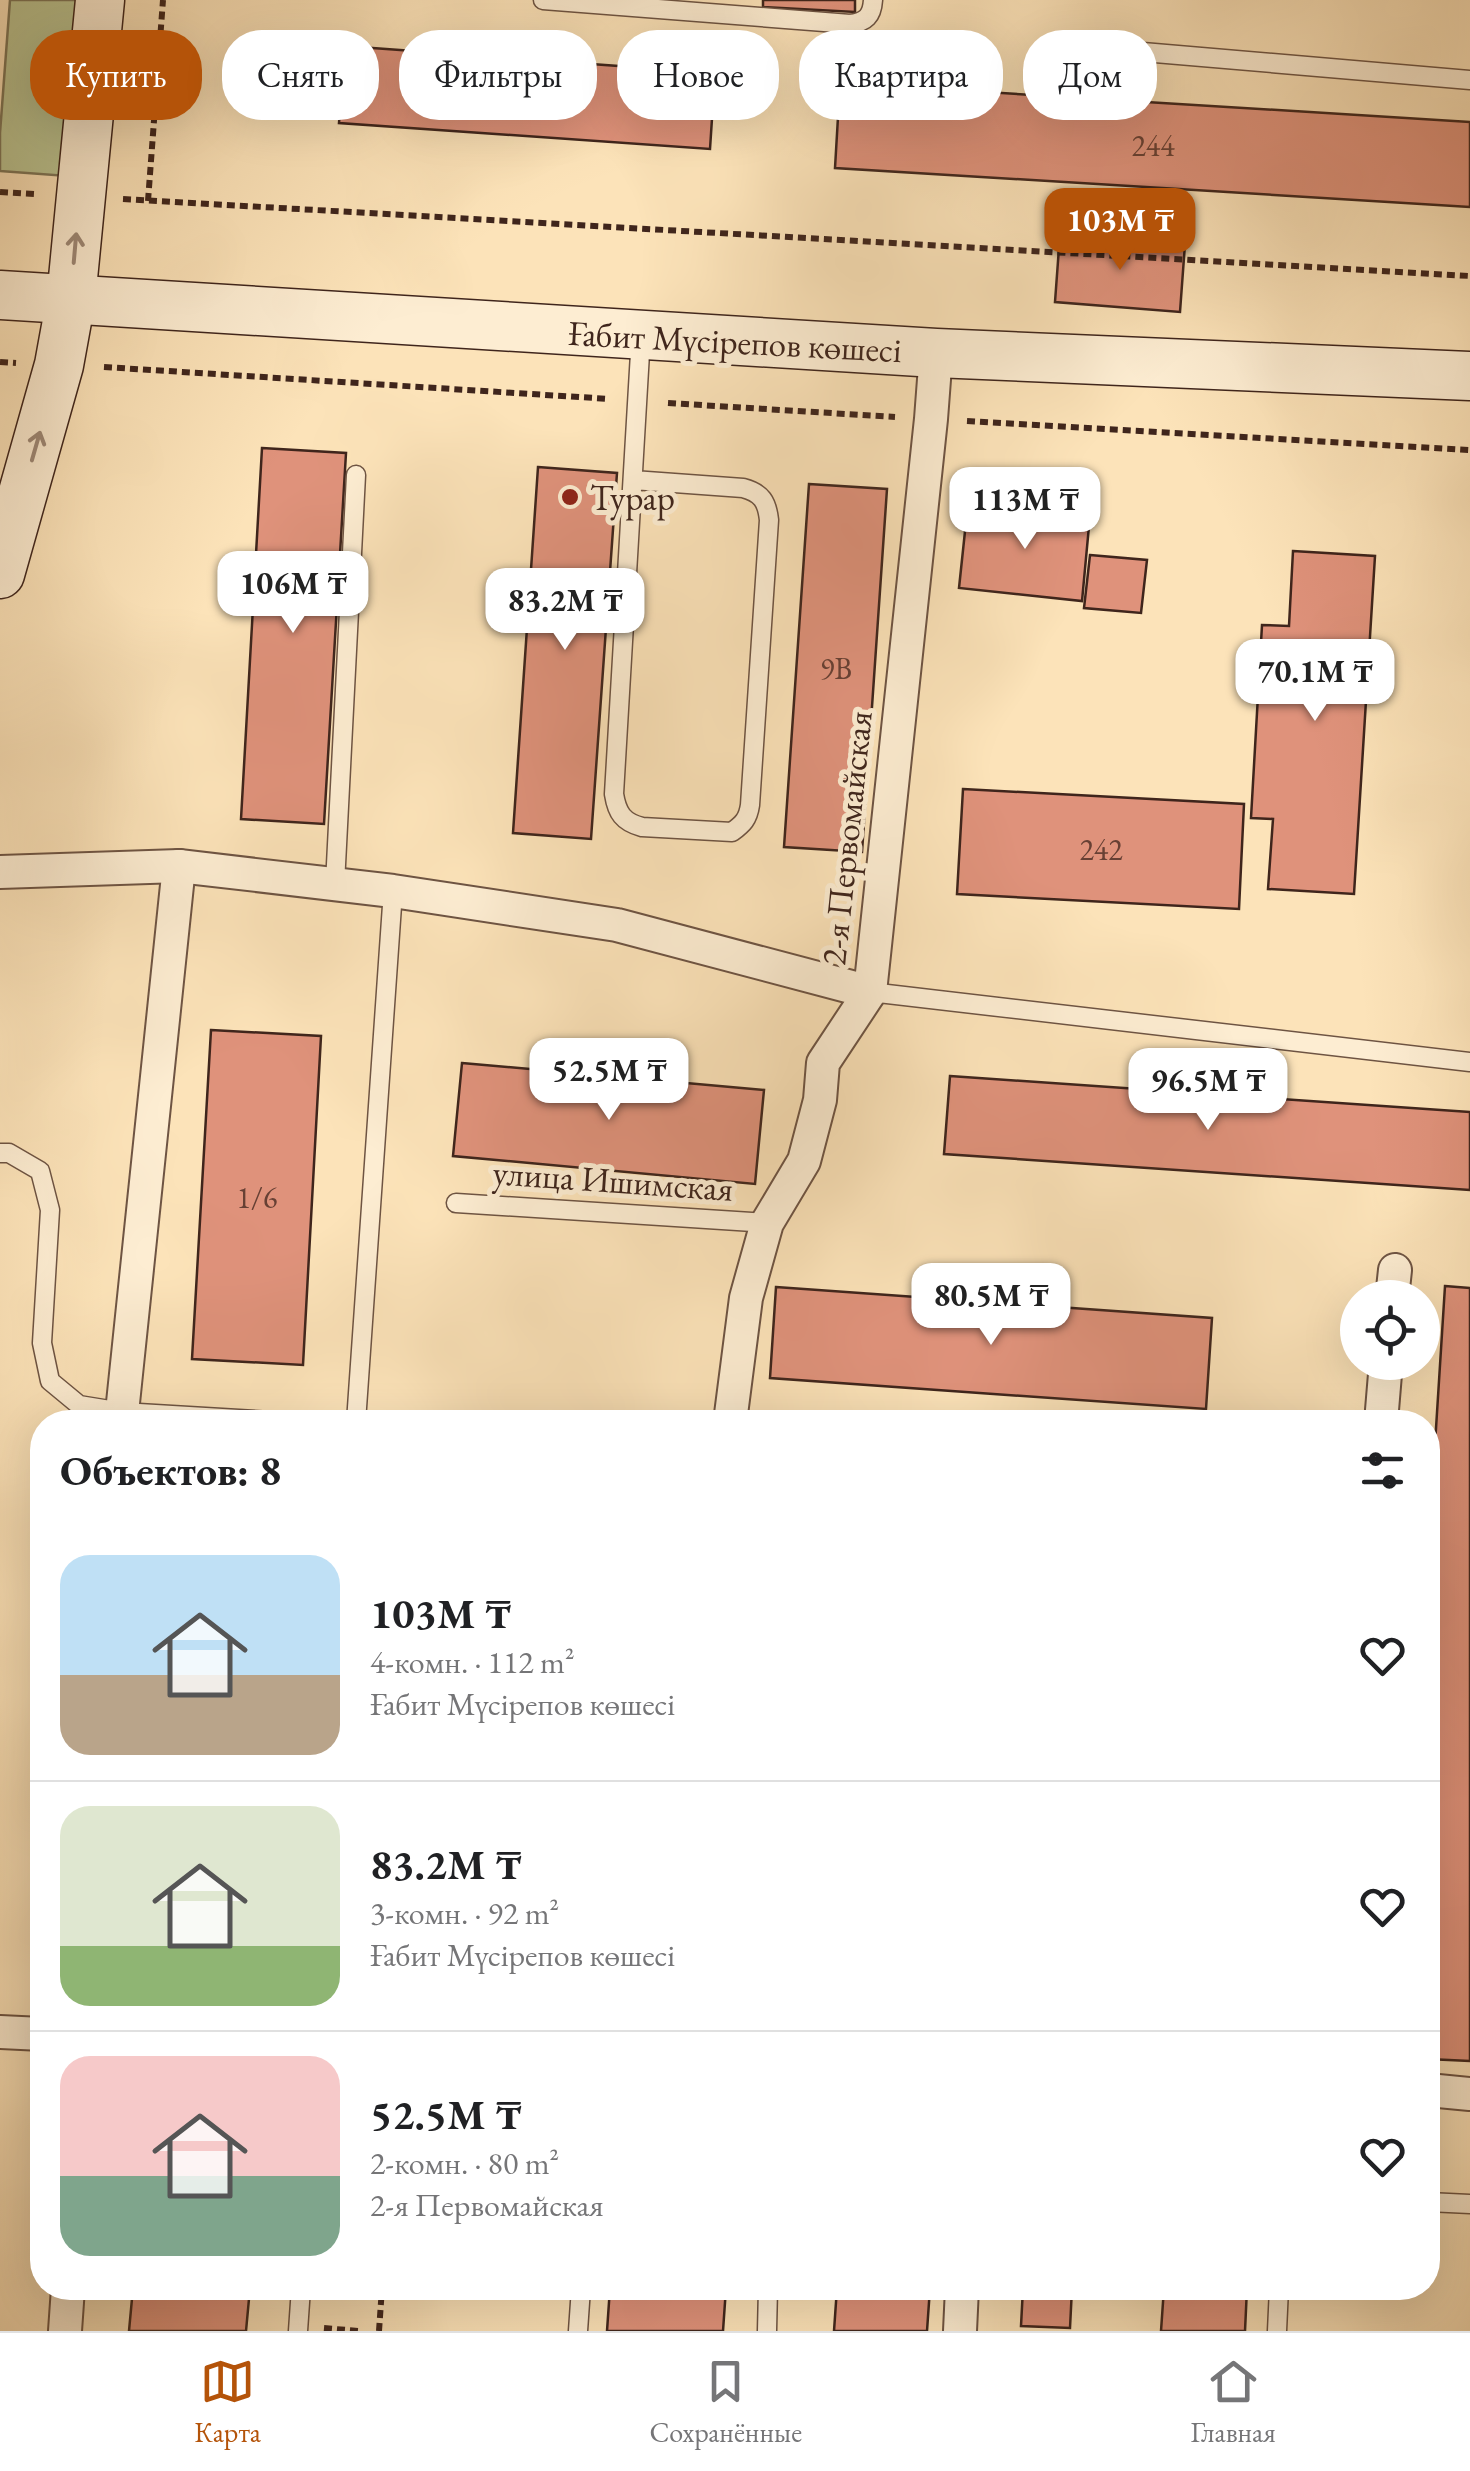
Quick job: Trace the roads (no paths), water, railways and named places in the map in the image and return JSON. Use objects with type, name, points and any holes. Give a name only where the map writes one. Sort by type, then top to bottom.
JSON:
[{"type":"main road","points":[[0,574],[59,364],[71,300],[100,0]]},
{"type":"main road","name":"Ғабит Мүсірепов көшесі","points":[[0,295],[936,353],[1470,376]]},
{"type":"street","name":"2-я Первомайская","points":[[732,1410],[746,1298],[766,1223],[804,1161],[820,1100],[824,1063],[870,992],[936,353]]},
{"type":"street","points":[[0,872],[179,866],[394,891],[617,925],[870,992]]},
{"type":"street","points":[[123,1410],[179,866]]},
{"type":"street","points":[[1382,1410],[1384,1380]]},
{"type":"street","points":[[0,2032],[30,2033]]},
{"type":"street","points":[[1440,2091],[1470,2094]]},
{"type":"street","points":[[65,2331],[67,2300]]},
{"type":"street","points":[[960,2331],[961,2300]]},
{"type":"lane","points":[[543,0],[850,24],[869,17],[873,0]]},
{"type":"lane","points":[[1157,53],[1470,80]]},
{"type":"lane","points":[[634,480],[743,488],[763,498],[768,508],[750,805],[742,825],[732,832],[630,824],[616,806],[641,336]]},
{"type":"lane","points":[[335,884],[356,475]]},
{"type":"lane","points":[[357,1410],[394,891]]},
{"type":"lane","points":[[870,992],[1470,1062]]},
{"type":"lane","points":[[0,1152],[40,1171],[50,1210],[42,1343],[50,1381],[79,1405],[97,1410]]},
{"type":"lane","name":"улица Ишимская","points":[[456,1203],[766,1223]]},
{"type":"lane","points":[[1440,2203],[1470,2204]]},
{"type":"lane","points":[[298,2331],[300,2300]]},
{"type":"lane","points":[[578,2331],[580,2300]]},
{"type":"lane","points":[[767,2331],[768,2300]]},
{"type":"lane","points":[[1277,2331],[1278,2300]]},
{"type":"place","name":"Турар","points":[[570,497]]}]
